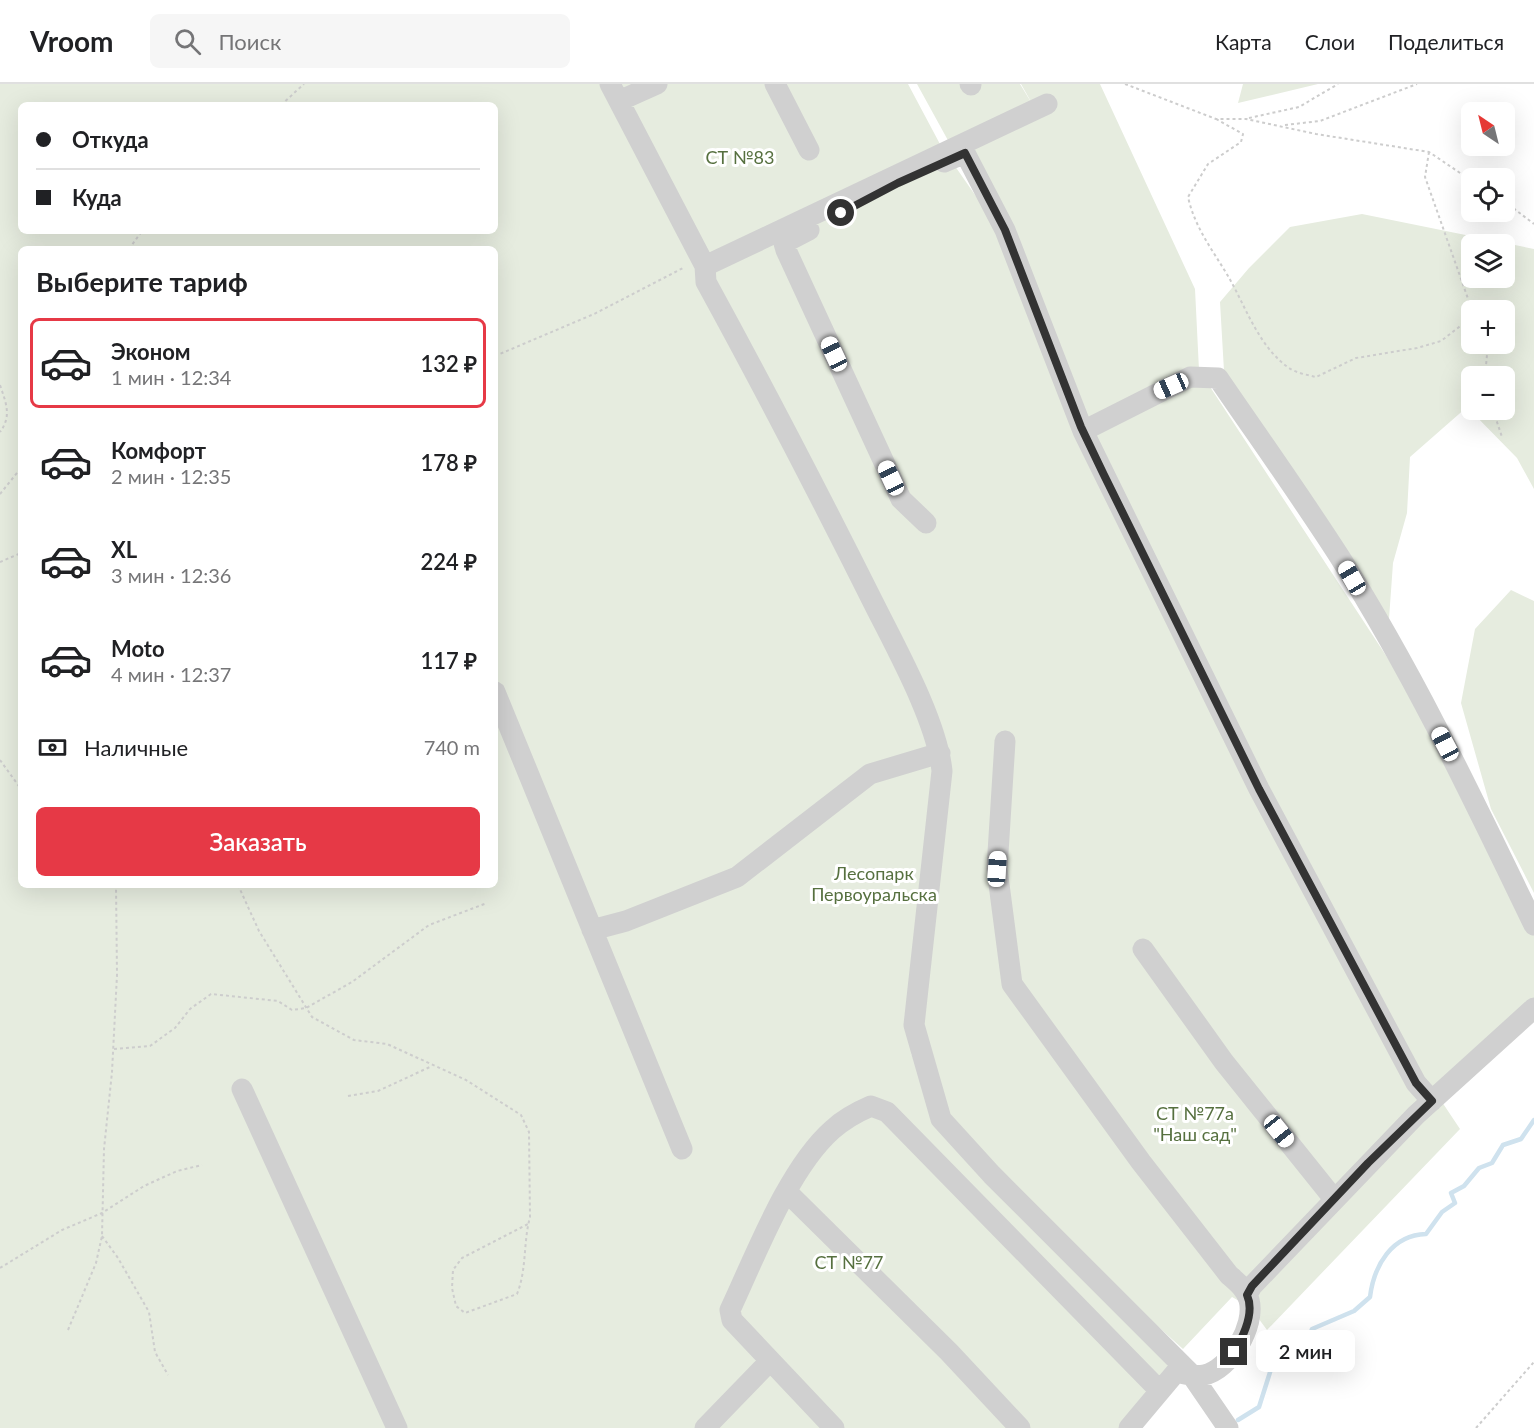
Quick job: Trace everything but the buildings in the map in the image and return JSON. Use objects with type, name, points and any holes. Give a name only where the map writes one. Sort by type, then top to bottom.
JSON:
[{"type":"street","points":[[657,84],[614,93],[696,266],[785,426],[909,675],[940,753],[942,771],[914,1025],[938,1112],[941,1119],[992,1175],[1191,1374],[1228,1428]]},
{"type":"street","points":[[775,84],[809,150]]},
{"type":"street","points":[[696,266],[1047,104]]},
{"type":"street","points":[[926,523],[901,499],[784,243],[898,183],[965,153],[1005,230],[1083,431],[1259,789],[1416,1083],[1432,1101]]},
{"type":"street","points":[[1083,431],[1190,377],[1218,378],[1341,560],[1407,672],[1454,761],[1534,925]]},
{"type":"street","points":[[498,699],[682,1149]]},
{"type":"street","points":[[1005,741],[997,869],[1012,984],[1141,1162],[1247,1295],[1250,1302],[1244,1336],[1225,1364],[1204,1375],[1176,1372],[1129,1428]]},
{"type":"street","points":[[592,930],[626,921],[737,877],[870,774],[940,753]]},
{"type":"street","points":[[1143,949],[1224,1062],[1334,1199]]},
{"type":"street","points":[[1247,1295],[1252,1286],[1334,1199],[1432,1101],[1534,1008]]},
{"type":"street","points":[[242,1089],[397,1428]]},
{"type":"street","points":[[834,1428],[769,1362],[732,1320],[730,1310],[778,1208],[804,1162],[831,1131],[849,1116],[876,1106],[887,1112],[1160,1391]]},
{"type":"street","points":[[788,1193],[949,1352],[1020,1428]]},
{"type":"street","points":[[705,1428],[769,1362]]},
{"type":"path","points":[[284,102],[304,84]]},
{"type":"path","points":[[1125,84],[1216,119],[1243,134],[1241,142],[1208,164],[1188,197],[1193,220],[1230,278],[1255,328],[1272,351],[1291,369],[1316,377],[1356,358],[1441,341],[1461,326]]},
{"type":"path","points":[[1246,119],[1299,107],[1338,84]]},
{"type":"path","points":[[1279,125],[1320,121],[1417,84]]},
{"type":"path","points":[[1216,119],[1246,119],[1316,134],[1429,152],[1461,174]]},
{"type":"path","points":[[1429,152],[1425,177],[1468,300]]},
{"type":"path","points":[[1515,209],[1534,224]]},
{"type":"path","points":[[498,355],[594,314],[696,266]]},
{"type":"path","points":[[0,385],[8,407],[7,423],[0,432]]},
{"type":"path","points":[[1496,420],[1502,437]]},
{"type":"path","points":[[0,494],[18,472]]},
{"type":"path","points":[[0,562],[18,554]]},
{"type":"path","points":[[0,760],[18,785]]},
{"type":"path","points":[[68,1330],[96,1263],[102,1236],[104,1149],[117,975],[116,888]]},
{"type":"path","points":[[239,888],[260,931],[312,1017],[354,1040],[387,1044],[466,1080],[521,1115],[529,1132],[528,1224],[522,1280],[517,1294],[465,1314],[456,1306],[452,1288],[453,1270],[457,1264],[462,1258],[528,1224]]},
{"type":"path","points":[[113,1050],[150,1046],[175,1028],[190,1009],[211,994],[278,1001],[292,1010],[306,1008],[352,982],[429,925],[487,903]]},
{"type":"path","points":[[348,1096],[378,1090],[432,1066]]},
{"type":"path","points":[[0,1268],[62,1230],[102,1213],[144,1186],[177,1171],[202,1164]]},
{"type":"path","points":[[102,1236],[118,1258],[149,1312],[155,1352],[168,1375]]},
{"type":"path","points":[[1476,1428],[1534,1362]]},
{"type":"green space","points":[[0,84],[908,84],[941,146],[989,215],[917,84],[1020,84],[1034,107],[1021,84],[1100,84],[1195,289],[1199,370],[1438,735],[1534,934],[1534,1014],[1442,1102],[1460,1129],[1267,1330],[1250,1307],[1232,1297],[1183,1349],[1067,1245],[946,1116],[922,1044],[910,1056],[914,1053],[937,1120],[1187,1364],[1130,1428],[0,1428]]},
{"type":"green space","points":[[1243,84],[1318,84],[1238,103]]},
{"type":"green space","points":[[1362,214],[1461,234],[1461,288],[1515,288],[1515,245],[1534,249],[1534,489],[1517,458],[1480,420],[1515,420],[1515,366],[1461,366],[1461,412],[1410,457],[1407,513],[1393,563],[1389,619],[1224,371],[1220,302],[1249,268],[1290,227]]},
{"type":"green space","points":[[1511,590],[1534,601],[1534,893],[1491,809],[1461,703],[1475,629]]},
{"type":"waterway","points":[[1238,1420],[1259,1407],[1272,1366],[1308,1341],[1312,1329],[1354,1311],[1370,1297],[1381,1263],[1394,1246],[1403,1240],[1426,1234],[1442,1212],[1455,1203],[1451,1193],[1464,1186],[1479,1168],[1492,1163],[1503,1145],[1521,1139],[1534,1120]]},
{"type":"route","points":[[841,213],[898,183],[965,153],[1005,230],[1081,427],[1103,473],[1259,789],[1416,1083],[1432,1101],[1368,1163],[1252,1286],[1247,1295],[1250,1302],[1244,1336],[1234,1352]]},
{"type":"park label","name":"СТ №83","points":[[740,158]]},
{"type":"park label","name":"Лесопарк Первоуральска","points":[[874,884]]},
{"type":"park label","name":"СТ №77а \"Наш сад\"","points":[[1195,1124]]},
{"type":"park label","name":"СТ №77","points":[[849,1263]]}]
